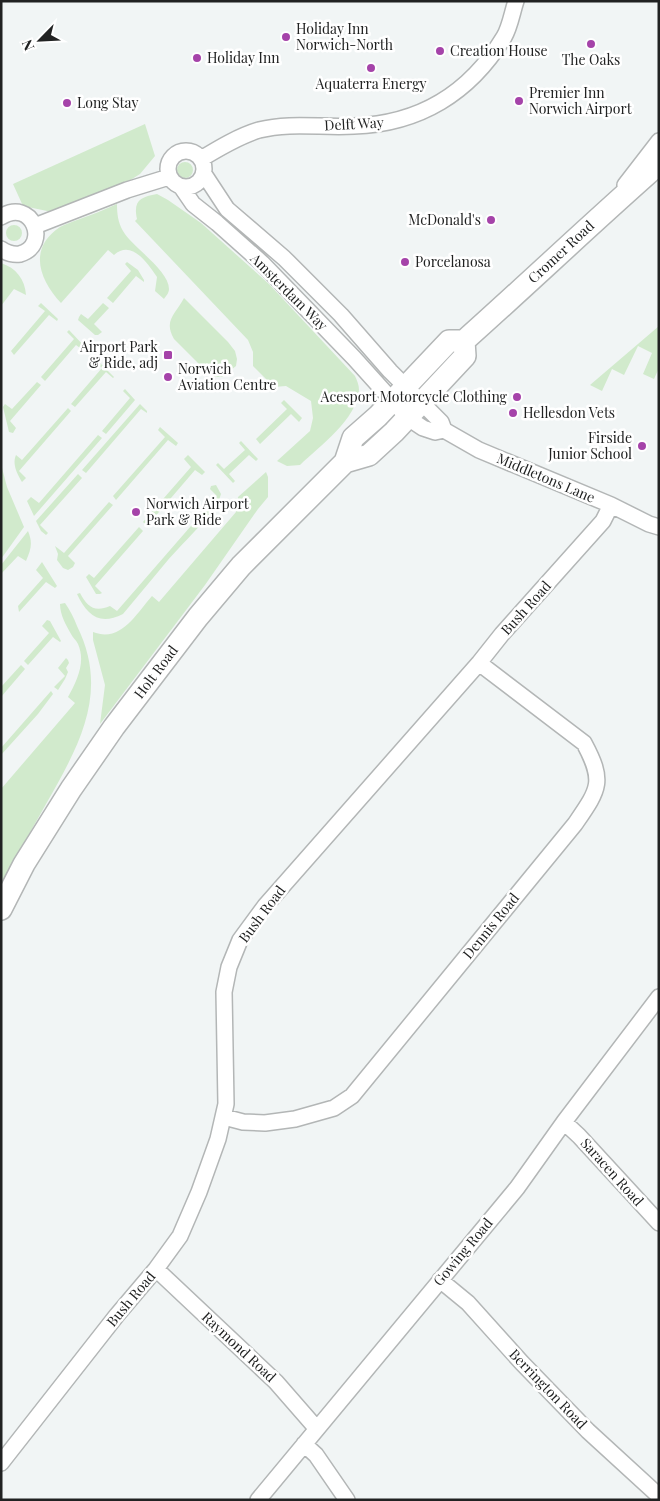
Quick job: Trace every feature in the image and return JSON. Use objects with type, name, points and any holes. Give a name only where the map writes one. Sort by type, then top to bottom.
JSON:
[{"type":"highway","name":"Cromer Road","points":[[398,394],[449,341],[464,341],[606,210],[659,164]]},
{"type":"highway","points":[[415,410],[465,356],[464,341]]},
{"type":"highway","name":"Holt Road","points":[[1,909],[24,864],[71,789],[114,727],[192,624],[240,566],[345,462],[354,438],[398,394]]},
{"type":"highway","name":"Holt Road","points":[[345,462],[369,455],[415,410]]},
{"type":"street","name":"Delft Way","points":[[201,158],[226,144],[258,131],[288,126],[384,124],[419,114],[452,96],[476,75],[505,36],[516,1]]},
{"type":"street","points":[[606,210],[659,141]]},
{"type":"street","points":[[35,226],[127,190],[169,177],[168,162],[179,152],[185,150],[192,151],[201,158]]},
{"type":"street","name":"Amsterdam Way","points":[[201,158],[204,174],[227,209],[284,258],[341,315],[398,394]]},
{"type":"street","points":[[182,188],[197,184],[204,174]]},
{"type":"street","name":"Amsterdam Way","points":[[169,177],[182,188],[193,204],[262,263],[354,358],[398,394]]},
{"type":"street","points":[[1,217],[10,212],[24,214],[35,226],[36,236],[34,243],[24,252],[16,254],[6,253],[1,249]]},
{"type":"street","name":"Middletons Lane","points":[[398,394],[415,410],[423,428],[435,432],[444,430],[479,450],[611,505],[655,528]]},
{"type":"street","name":"Bush Road","points":[[1,1463],[117,1315],[156,1269],[180,1236],[215,1148],[224,1117],[226,1104],[224,992],[229,968],[240,940],[265,906],[479,663],[502,634],[603,522],[611,505]]},
{"type":"street","name":"Dennis Road","points":[[224,1117],[243,1122],[265,1123],[285,1120],[334,1108],[352,1096],[575,824],[592,799],[598,781],[594,762],[584,743],[479,663]]},
{"type":"street","name":"Gowing Road","points":[[258,1500],[517,1188],[564,1122],[659,997]]},
{"type":"street","name":"Saracen Road","points":[[564,1122],[659,1223]]},
{"type":"street","name":"Raymond Road","points":[[156,1269],[276,1382],[317,1429]]},
{"type":"street","name":"Berrington Road","points":[[440,1280],[468,1304],[588,1431],[659,1496]]},
{"type":"street","points":[[304,1444],[316,1455],[347,1500]]},
{"type":"green space","points":[[145,124],[155,156],[140,174],[124,184],[52,212],[23,206],[13,184]]},
{"type":"green space","points":[[185,162],[191,164],[193,170],[191,176],[185,178],[179,176],[177,170],[179,164]]},
{"type":"green space","points":[[157,194],[201,223],[269,284],[355,376],[359,390],[357,401],[352,411],[327,441],[300,465],[287,466],[277,461],[310,431],[313,418],[311,401],[286,386],[274,387],[253,366],[253,352],[248,340],[135,221],[137,219],[136,208],[139,201],[142,198]]},
{"type":"green space","points":[[117,204],[118,218],[123,231],[163,274],[169,289],[167,294],[164,299],[155,291],[157,277],[139,255],[127,250],[114,255],[108,250],[61,303],[47,285],[43,275],[40,255],[43,245],[60,227]]},
{"type":"green space","points":[[14,225],[20,227],[22,233],[20,239],[14,241],[8,239],[6,233],[8,227]]},
{"type":"green space","points":[[127,262],[138,270],[144,282],[136,276],[113,303],[107,298],[131,271],[125,264]]},
{"type":"green space","points":[[1,263],[19,275],[24,284],[26,295],[14,289],[1,306]]},
{"type":"green space","points":[[184,298],[235,351],[236,366],[222,377],[212,377],[174,339],[170,322]]},
{"type":"green space","points":[[41,303],[58,319],[57,321],[49,315],[14,355],[11,351],[45,311],[38,306]]},
{"type":"green space","points":[[103,303],[109,308],[94,324],[102,332],[95,335],[78,320],[81,314],[88,319]]},
{"type":"green space","points":[[659,326],[659,368],[654,379],[643,374],[652,353],[638,346],[624,375],[612,369],[602,391],[590,385]]},
{"type":"green space","points":[[69,330],[86,348],[84,351],[76,345],[45,381],[41,377],[74,339],[67,332]]},
{"type":"green space","points":[[97,360],[114,377],[106,372],[75,407],[71,404],[102,368],[95,361]]},
{"type":"green space","points":[[37,382],[41,385],[10,421],[16,428],[13,433],[9,432],[3,407],[5,404],[12,409]]},
{"type":"green space","points":[[125,389],[135,400],[106,434],[102,431],[130,398],[123,391]]},
{"type":"green space","points":[[284,400],[302,418],[299,422],[291,414],[260,444],[256,439],[287,409],[281,403]]},
{"type":"green space","points":[[140,404],[147,413],[141,409],[86,473],[82,470]]},
{"type":"green space","points":[[68,408],[71,411],[19,471],[26,478],[22,482],[15,465],[16,455],[22,460]]},
{"type":"green space","points":[[160,427],[178,443],[176,446],[168,440],[116,500],[113,496],[165,437],[158,430]]},
{"type":"green space","points":[[98,435],[102,438],[34,516],[27,501],[31,497],[39,503]]},
{"type":"green space","points":[[241,441],[258,459],[256,461],[249,455],[229,474],[235,481],[233,483],[216,465],[218,463],[224,469],[245,450],[239,443]]},
{"type":"green space","points":[[188,455],[205,472],[202,475],[195,470],[147,526],[143,522],[191,467],[184,459]]},
{"type":"green space","points":[[1,464],[7,487],[24,527],[1,559]]},
{"type":"green space","points":[[266,472],[268,477],[268,497],[205,585],[100,724],[105,685],[93,640],[93,632],[112,634],[127,625],[152,596],[159,602],[236,512],[238,497]]},
{"type":"green space","points":[[78,474],[82,478],[40,525],[48,533],[46,535],[41,531],[36,521]]},
{"type":"green space","points":[[216,485],[221,494],[213,509],[123,614],[107,619],[95,616],[85,608],[77,594],[80,593],[85,602],[92,607],[100,609],[110,606],[117,611],[217,496],[210,489],[211,486]]},
{"type":"green space","points":[[109,502],[113,505],[68,556],[75,563],[73,567],[68,570],[63,568],[57,560],[58,554],[55,546],[64,553]]},
{"type":"green space","points":[[139,527],[143,531],[95,586],[102,593],[96,594],[86,577],[89,574],[94,578]]},
{"type":"green space","points":[[28,531],[31,546],[26,561],[18,556],[1,574],[1,565]]},
{"type":"green space","points":[[42,562],[57,586],[55,588],[46,582],[19,612],[18,606],[43,578],[36,570]]},
{"type":"green space","points":[[65,603],[75,620],[86,650],[91,674],[86,718],[79,740],[69,761],[1,884],[1,789],[75,703],[68,697],[77,678],[81,658],[78,644],[67,627],[61,612],[60,604]]},
{"type":"green space","points":[[47,620],[50,621],[61,641],[53,637],[28,665],[24,661],[49,633],[42,626]]},
{"type":"green space","points":[[66,658],[69,663],[66,668],[68,672],[58,690],[54,687],[65,676],[58,668]]},
{"type":"green space","points":[[21,665],[25,669],[1,697],[1,687]]},
{"type":"green space","points":[[51,691],[53,694],[38,714],[1,755],[1,748]]},
{"type":"place","name":"Holiday Inn Norwich-North","points":[[286,37]]},
{"type":"place","name":"The Oaks","points":[[591,44]]},
{"type":"place","name":"Creation House","points":[[440,51]]},
{"type":"place","name":"Holiday Inn","points":[[197,58]]},
{"type":"place","name":"Aquaterra Energy","points":[[371,68]]},
{"type":"place","name":"Premier Inn Norwich Airport","points":[[519,101]]},
{"type":"place","name":"Long Stay","points":[[67,103]]},
{"type":"place","name":"McDonald's","points":[[491,220]]},
{"type":"place","name":"Porcelanosa","points":[[405,262]]},
{"type":"place","name":"Airport Park & Ride, adj","points":[[168,355]]},
{"type":"place","name":"Norwich Aviation Centre","points":[[168,377]]},
{"type":"place","name":"Acesport Motorcycle Clothing","points":[[517,397]]},
{"type":"place","name":"Hellesdon Vets","points":[[513,413]]},
{"type":"place","name":"Firside Junior School","points":[[642,446]]},
{"type":"place","name":"Norwich Airport Park & Ride","points":[[136,512]]}]
